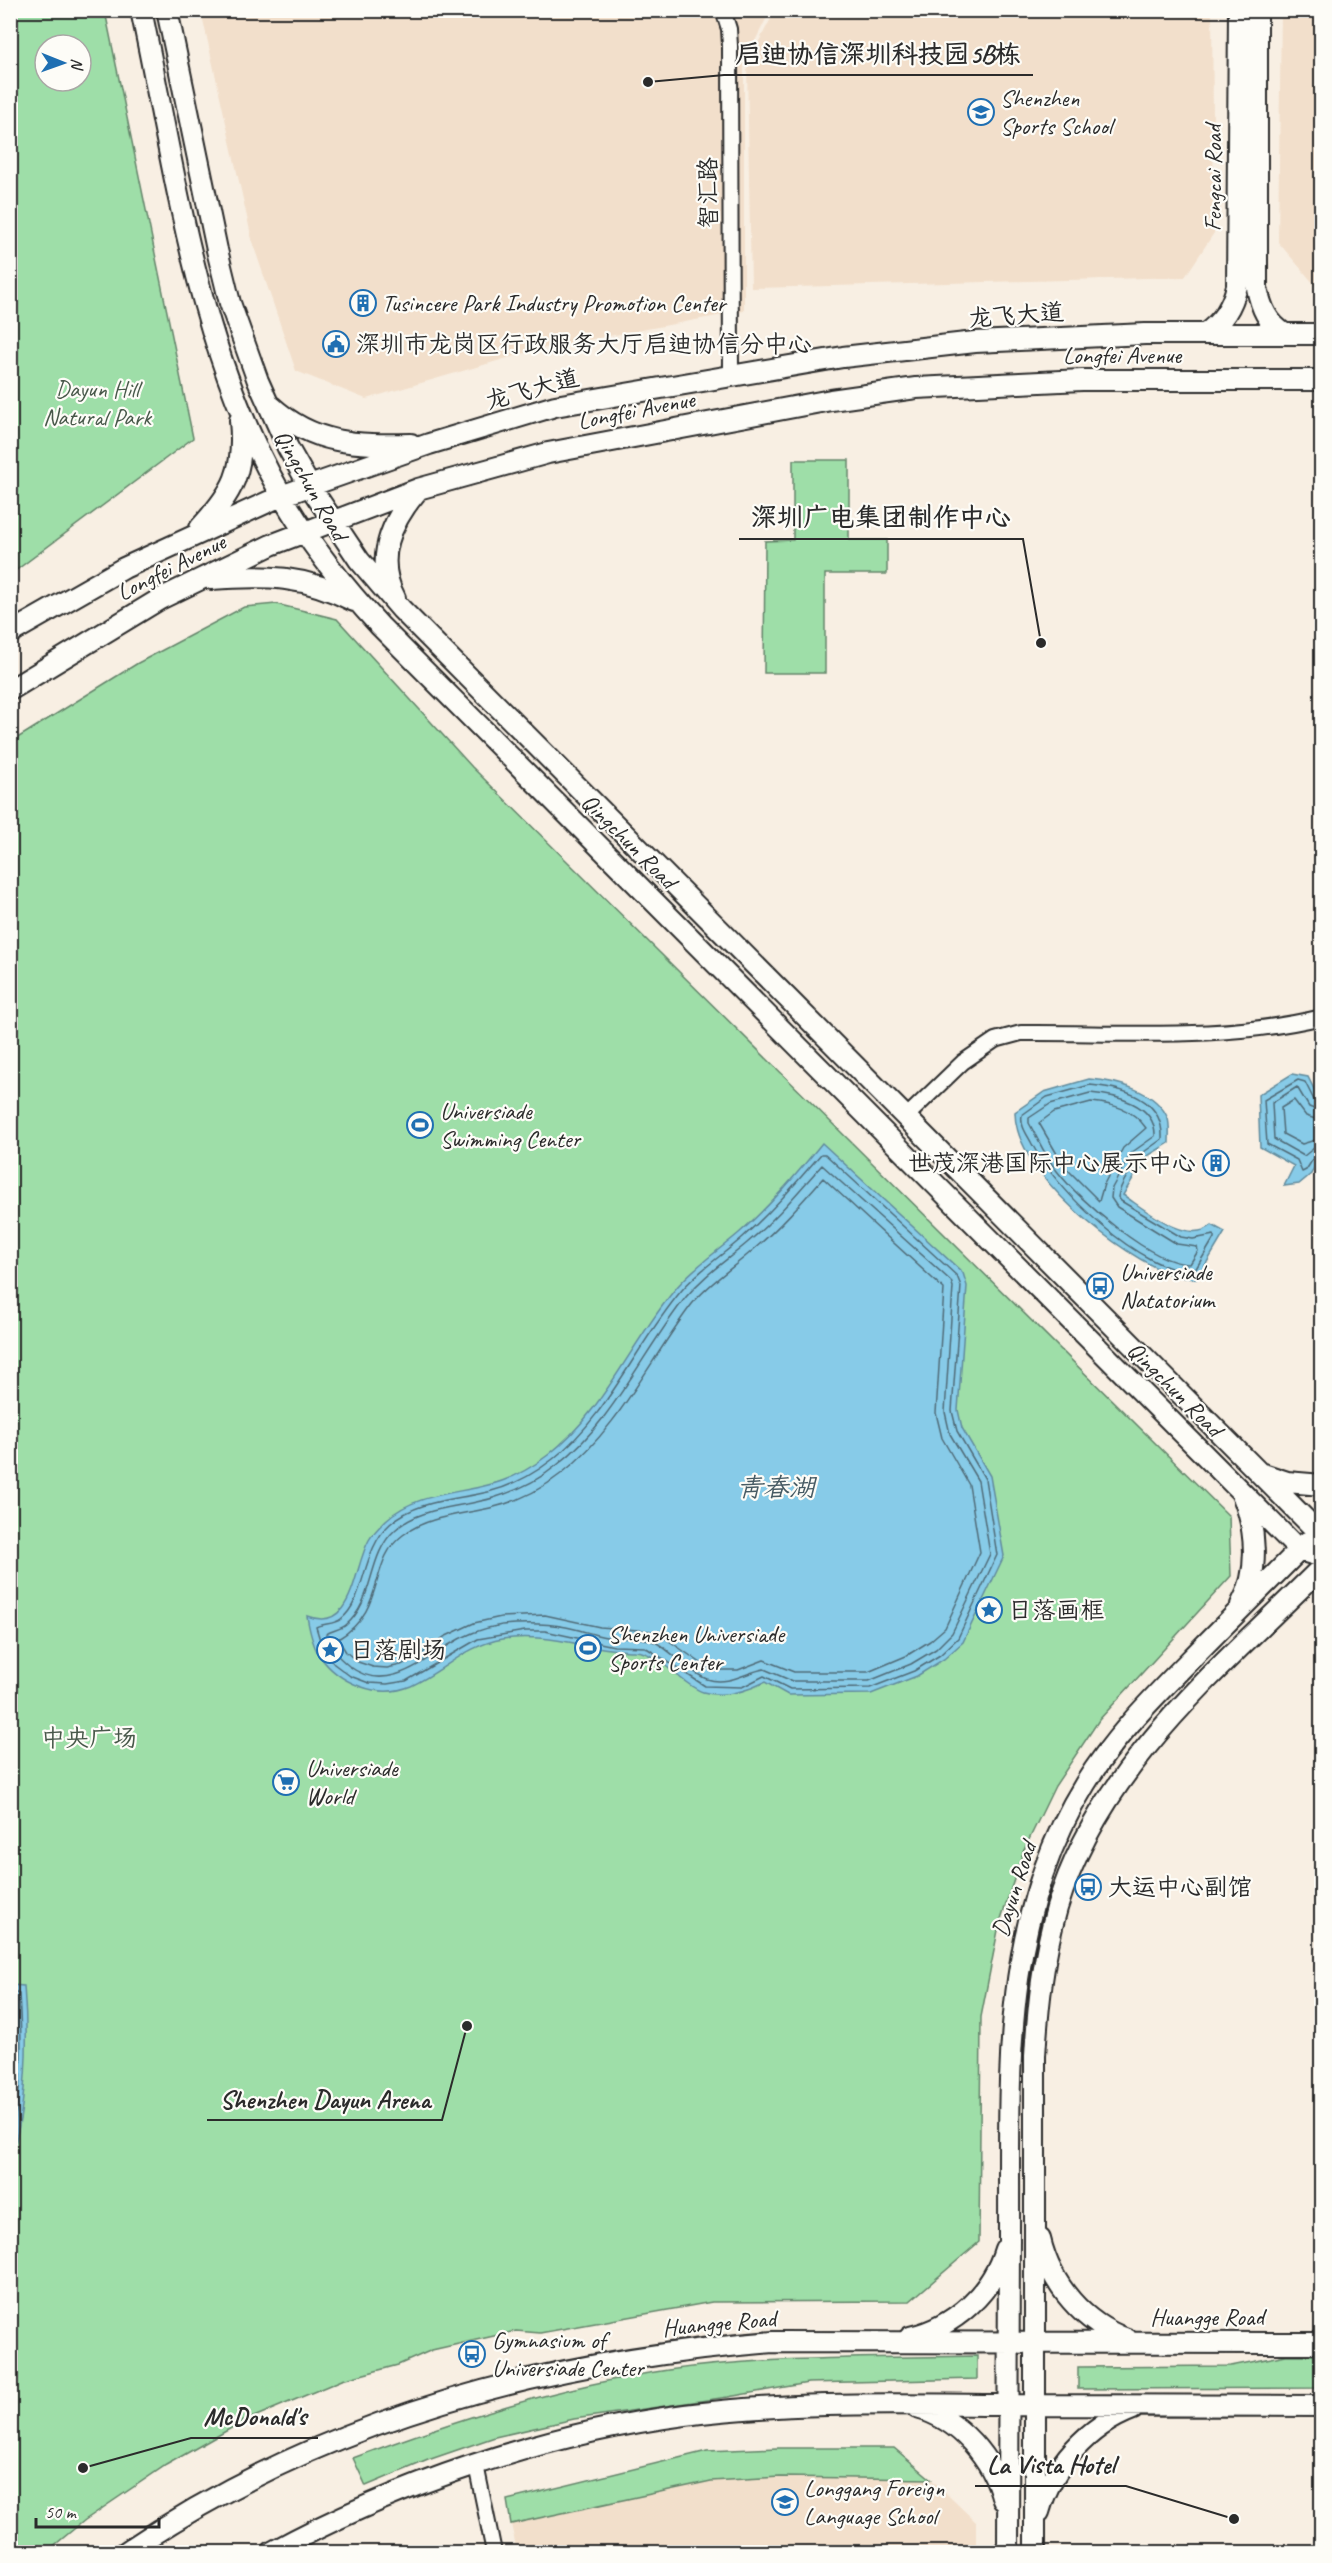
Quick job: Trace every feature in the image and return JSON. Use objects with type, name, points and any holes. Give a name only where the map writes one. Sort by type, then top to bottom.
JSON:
[{"type":"street","name":"Qingchun Road","points":[[141,10],[200,286],[210,325],[239,406],[281,496],[304,532],[358,603],[1299,1550],[1322,1557]]},
{"type":"street","name":"Qingchun Road","points":[[167,10],[230,303],[266,401],[288,448],[309,485],[359,560],[401,609],[1320,1533]]},
{"type":"street","name":"智汇路","points":[[723,10],[729,29],[730,46],[731,376]]},
{"type":"street","name":"Fengcai Road","points":[[1205,334],[1222,320],[1230,309],[1237,286],[1239,10]]},
{"type":"street","name":"Fengcai Road","points":[[1257,10],[1257,288],[1265,313],[1271,323],[1285,334]]},
{"type":"street","name":"龙飞大道","points":[[10,633],[124,568],[195,533],[281,496],[429,444],[555,406],[843,357],[975,342],[1037,337],[1322,334]]},
{"type":"street","name":"Longfei Avenue","points":[[10,690],[160,599],[304,532],[418,489],[560,451],[820,402],[916,388],[1082,380],[1322,380]]},
{"type":"street","points":[[266,401],[286,420],[310,433],[332,440],[357,444],[429,444]]},
{"type":"street","points":[[195,533],[229,494],[238,476],[242,459],[239,406]]},
{"type":"street","points":[[401,609],[392,591],[388,573],[388,542],[393,525],[418,489]]},
{"type":"street","points":[[199,580],[249,576],[293,578],[315,584],[358,603]]},
{"type":"street","points":[[906,1117],[963,1062],[995,1040],[1021,1033],[1237,1032],[1281,1027],[1322,1017]]},
{"type":"street","points":[[1258,1472],[1287,1482],[1322,1485]]},
{"type":"street","points":[[1235,1615],[1244,1598],[1253,1564],[1251,1526],[1241,1491]]},
{"type":"street","name":"Dayun Road","points":[[1008,2522],[1010,2044],[1021,1952],[1046,1865],[1075,1803],[1107,1752],[1136,1717],[1235,1615],[1299,1550],[1320,1533]]},
{"type":"street","name":"Dayun Road","points":[[1035,2553],[1035,2056],[1038,2003],[1055,1918],[1075,1861],[1117,1784],[1183,1705],[1322,1567]]},
{"type":"street","points":[[1035,2216],[1047,2261],[1056,2281],[1074,2304],[1101,2327],[1135,2342]]},
{"type":"street","points":[[890,2342],[919,2335],[962,2313],[981,2295],[994,2276],[1009,2235]]},
{"type":"street","name":"Huangge Road","points":[[126,2553],[166,2525],[287,2461],[370,2426],[507,2383],[622,2359],[699,2348],[773,2342],[1322,2343]]},
{"type":"street","points":[[272,2553],[353,2514],[476,2465],[622,2425],[684,2415],[809,2404],[1322,2406]]},
{"type":"street","points":[[902,2404],[928,2411],[946,2421],[982,2453],[1003,2496],[1008,2522],[1008,2553]]},
{"type":"street","points":[[1035,2530],[1048,2491],[1073,2448],[1115,2416],[1143,2406]]},
{"type":"street","points":[[476,2465],[494,2553]]},
{"type":"shaded area","points":[[201,11],[770,11],[744,63],[744,311],[539,349],[366,399],[296,371],[253,244]]},
{"type":"shaded area","name":"Shenzhen Sports School","points":[[775,11],[1212,11],[1214,233],[1185,277],[751,288],[747,64]]},
{"type":"shaded area","points":[[1281,11],[1321,11],[1321,292],[1278,242]]},
{"type":"shaded area","name":"Longgang Foreign Language School","points":[[780,2477],[931,2479],[976,2522],[976,2552],[517,2552],[511,2524],[711,2481]]},
{"type":"green space","name":"Dayun Hill Natural Park","points":[[11,10],[105,11],[193,438],[11,574]]},
{"type":"green space","points":[[793,460],[849,460],[849,540],[887,540],[887,574],[825,574],[825,673],[764,673],[765,541],[793,540]]},
{"type":"green space","name":"Shenzhen Universiade Sports Center","points":[[276,604],[337,619],[472,767],[1229,1516],[1231,1576],[1099,1720],[1055,1786],[1023,1852],[999,1925],[981,2017],[979,2242],[910,2301],[712,2302],[540,2333],[516,2331],[432,2350],[398,2365],[342,2380],[242,2422],[166,2465],[85,2520],[46,2552],[11,2552],[11,742],[138,663],[244,607]]},
{"type":"green space","points":[[1286,2355],[1321,2355],[1321,2388],[1078,2389],[1078,2367],[1231,2366]]},
{"type":"green space","points":[[977,2356],[977,2379],[808,2383],[574,2419],[495,2437],[428,2460],[366,2486],[353,2458],[430,2430],[508,2406],[588,2385],[668,2370],[784,2360]]},
{"type":"green space","points":[[778,2448],[894,2448],[931,2479],[780,2477],[711,2481],[511,2524],[507,2500],[707,2451]]},
{"type":"water","points":[[1292,1074],[1308,1077],[1321,1103],[1321,1154],[1311,1174],[1299,1184],[1284,1186],[1294,1166],[1260,1147],[1258,1095]]},
{"type":"water","points":[[1089,1079],[1111,1082],[1134,1089],[1145,1094],[1163,1109],[1168,1119],[1169,1143],[1141,1160],[1145,1167],[1136,1173],[1123,1195],[1155,1217],[1179,1229],[1202,1230],[1212,1225],[1225,1232],[1197,1279],[1175,1276],[1153,1266],[1100,1232],[1051,1186],[1032,1161],[1019,1136],[1015,1112],[1044,1092]]},
{"type":"water","name":"青春湖","points":[[822,1143],[963,1273],[967,1286],[958,1410],[962,1428],[990,1476],[1004,1556],[963,1642],[944,1659],[917,1676],[871,1694],[788,1695],[765,1682],[735,1693],[711,1694],[693,1687],[662,1663],[642,1652],[601,1648],[552,1639],[520,1637],[490,1642],[478,1647],[423,1680],[398,1690],[372,1690],[360,1686],[337,1674],[327,1665],[314,1646],[307,1616],[323,1619],[334,1616],[343,1607],[350,1595],[369,1540],[379,1527],[397,1511],[422,1500],[496,1483],[512,1477],[548,1455],[568,1438],[602,1397],[677,1287],[761,1212]]},
{"type":"water","points":[[11,1985],[24,1986],[26,2052],[20,2118],[11,2161]]},
{"type":"place","name":"启迪协信深圳科技园5B栋","points":[[648,82]]},
{"type":"place","name":"Shenzhen Sports School","points":[[981,112]]},
{"type":"place","name":"Tusincere Park Industry Promotion Center","points":[[363,303]]},
{"type":"place","name":"深圳市龙岗区行政服务大厅启迪协信分中心","points":[[336,344]]},
{"type":"place","name":"深圳广电集团制作中心","points":[[1041,643]]},
{"type":"place","name":"Universiade Swimming Center","points":[[420,1125]]},
{"type":"place","name":"世茂深港国际中心展示中心","points":[[1216,1163]]},
{"type":"place","name":"Universiade Natatorium","points":[[1100,1286]]},
{"type":"place","name":"日落画框","points":[[989,1610]]},
{"type":"place","name":"Shenzhen Universiade Sports Center","points":[[588,1648]]},
{"type":"place","name":"日落剧场","points":[[330,1650]]},
{"type":"place","name":"Universiade World","points":[[286,1782]]},
{"type":"place","name":"大运中心副馆","points":[[1088,1887]]},
{"type":"place","name":"Shenzhen Dayun Arena","points":[[467,2026]]},
{"type":"place","name":"Gymnasium of Universiade Center","points":[[472,2354]]},
{"type":"place","name":"McDonald's","points":[[83,2468]]},
{"type":"place","name":"Longgang Foreign Language School","points":[[785,2502]]},
{"type":"place","name":"La Vista Hotel","points":[[1234,2519]]},
{"type":"park label","name":"中央广场","points":[[89,1738]]}]
